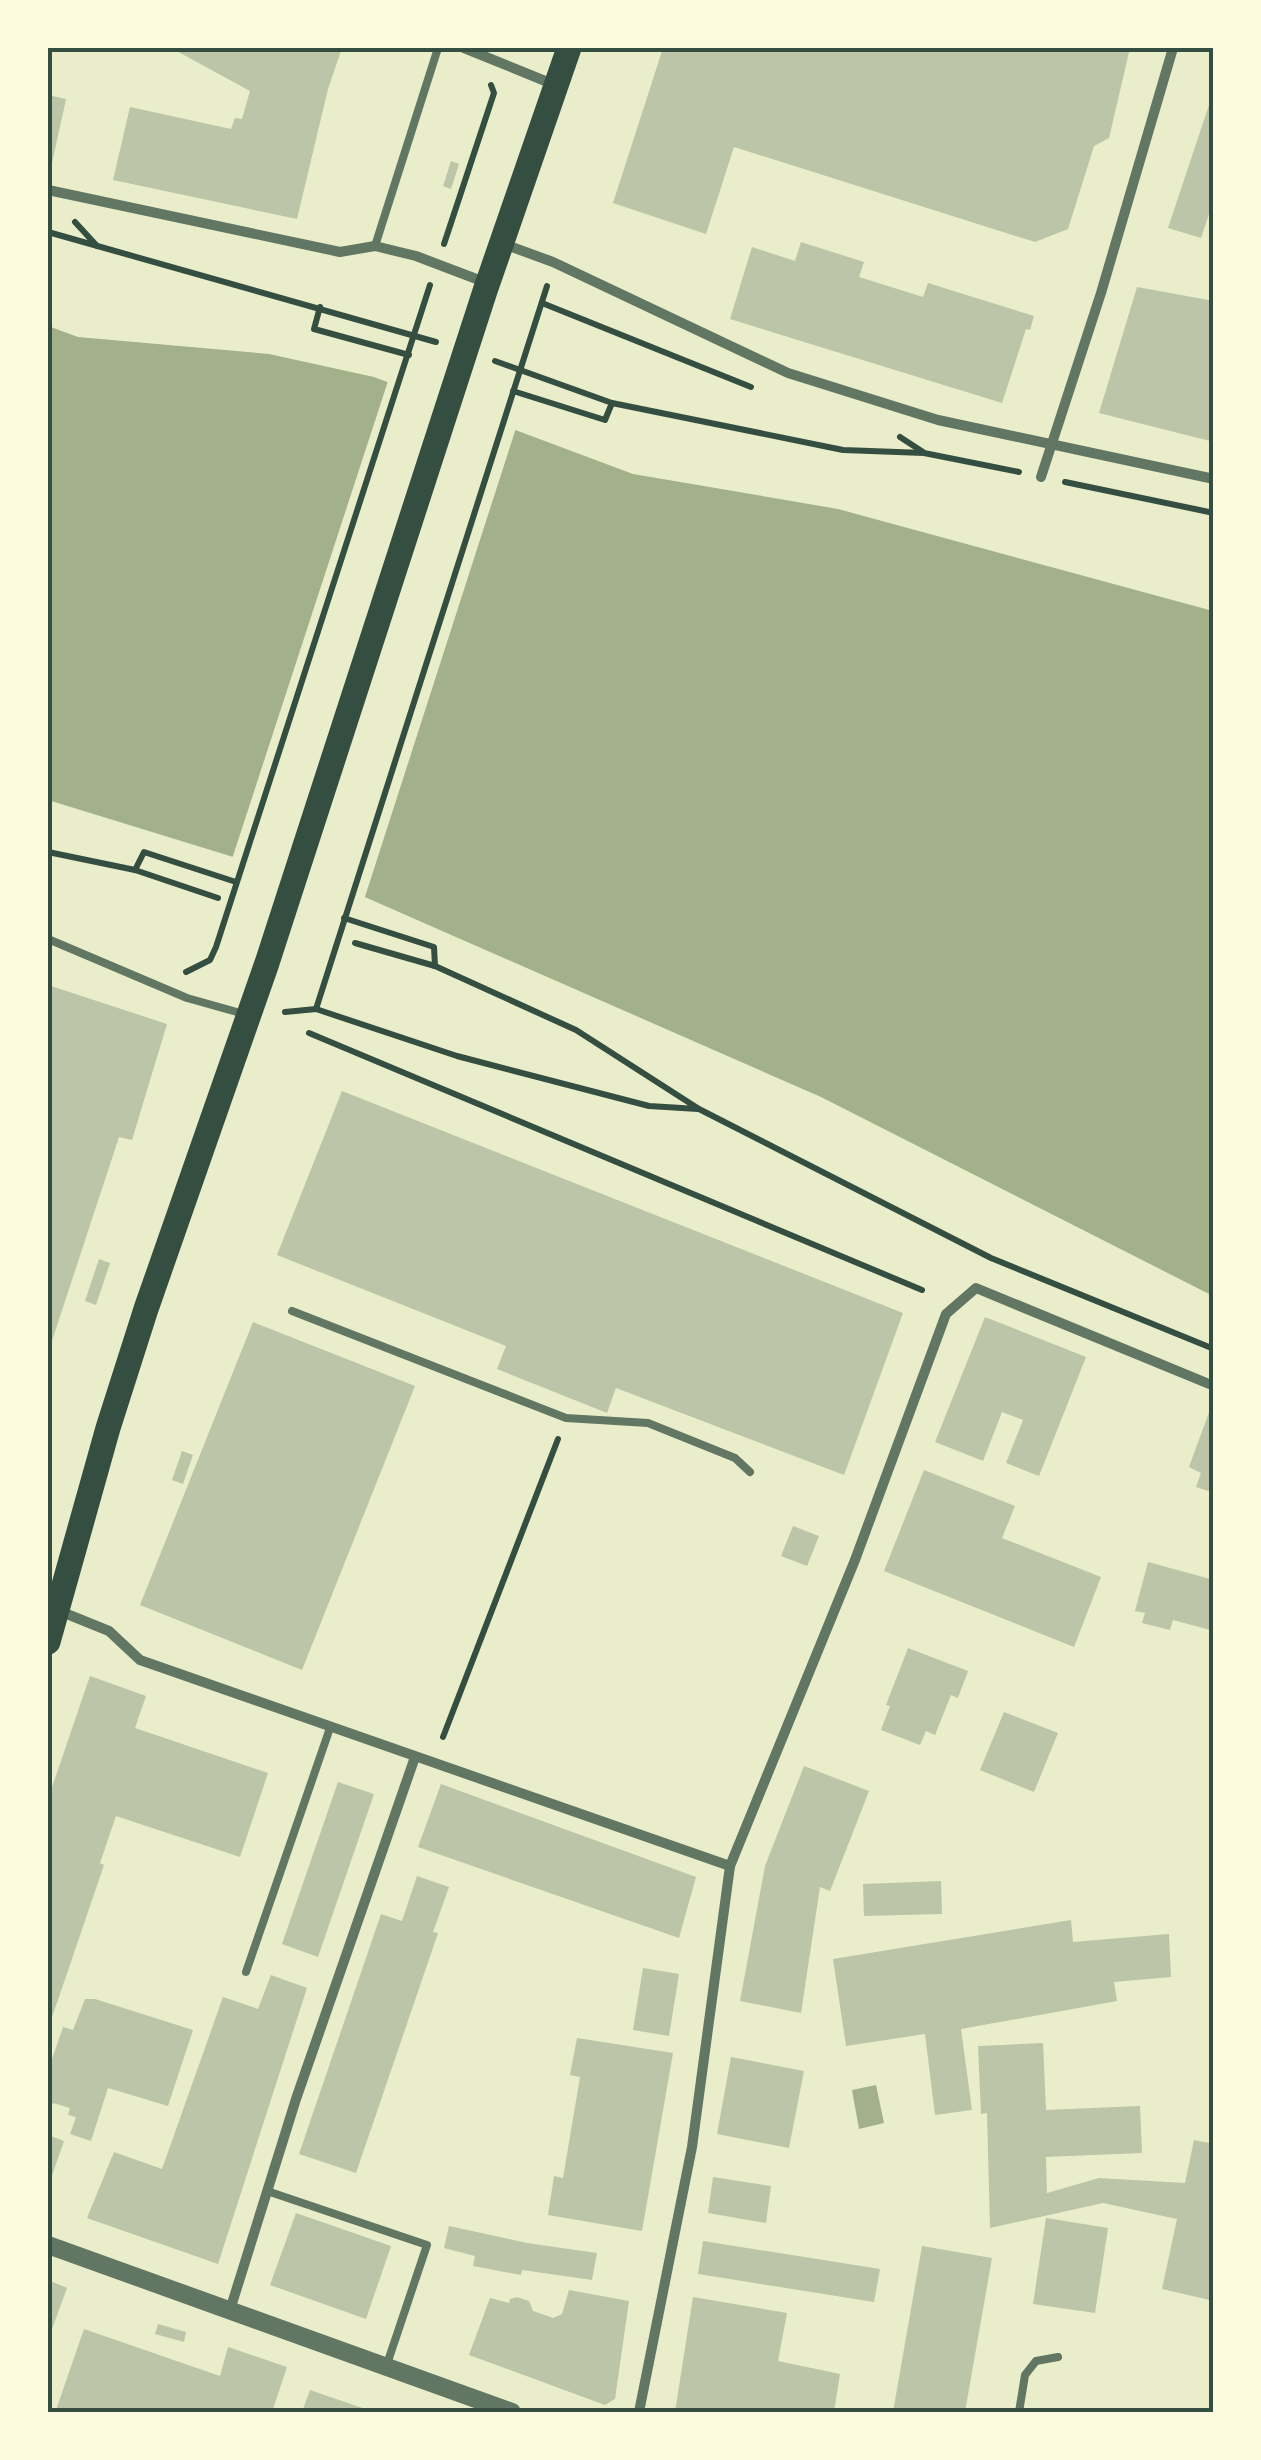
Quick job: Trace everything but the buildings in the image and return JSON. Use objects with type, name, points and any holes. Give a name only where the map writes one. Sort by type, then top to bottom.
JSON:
[{"type":"main road","points":[[48,1642],[53,1609],[124,1377],[267,963],[486,287],[569,48]]},
{"type":"street","points":[[464,48],[555,85]]},
{"type":"street","points":[[1041,477],[1173,48]]},
{"type":"street","points":[[48,190],[340,252],[375,246],[438,264],[486,287]]},
{"type":"street","points":[[501,242],[553,262],[788,374],[938,420],[1214,479]]},
{"type":"street","points":[[639,2412],[692,2147],[730,1866],[855,1560],[946,1314],[976,1288],[1214,1386]]},
{"type":"street","points":[[53,1609],[109,1631],[140,1660],[730,1866]]},
{"type":"street","points":[[230,2310],[415,1757]]},
{"type":"street","points":[[48,2244],[512,2412]]},
{"type":"lane","points":[[375,246],[438,48]]},
{"type":"lane","points":[[48,939],[187,998],[248,1015]]},
{"type":"lane","points":[[292,1311],[566,1418],[648,1423],[735,1458],[750,1472]]},
{"type":"lane","points":[[246,1972],[330,1728]]},
{"type":"lane","points":[[267,2191],[427,2245],[386,2366]]},
{"type":"lane","points":[[1019,2412],[1026,2375],[1036,2361],[1058,2357]]},
{"type":"path","points":[[438,264],[494,93]]},
{"type":"path","points":[[48,232],[400,331]]},
{"type":"path","points":[[198,968],[210,960],[216,947],[433,277]]},
{"type":"path","points":[[320,307],[314,329],[408,355]]},
{"type":"path","points":[[541,307],[316,1009],[476,1061],[650,1106],[699,1109]]},
{"type":"path","points":[[538,375],[612,403],[844,450],[924,452],[1214,512]]},
{"type":"path","points":[[513,391],[605,420],[612,403]]},
{"type":"path","points":[[48,852],[135,870],[218,898]]},
{"type":"path","points":[[135,870],[144,852],[236,882]]},
{"type":"path","points":[[344,918],[434,947],[435,966]]},
{"type":"path","points":[[356,943],[435,966],[576,1030],[699,1109],[991,1258],[1214,1350]]},
{"type":"path","points":[[309,1033],[922,1290]]},
{"type":"path","points":[[444,1737],[566,1418]]},
{"type":"shaded area","points":[[48,326],[78,337],[269,354],[374,377],[633,474],[838,509],[1213,611],[1213,1296],[821,1097],[367,898],[48,800]]},
{"type":"shaded area","points":[[876,2085],[884,2123],[859,2129],[852,2090]]},
{"type":"pier","points":[[389,378],[517,425],[363,903],[231,862]]}]
